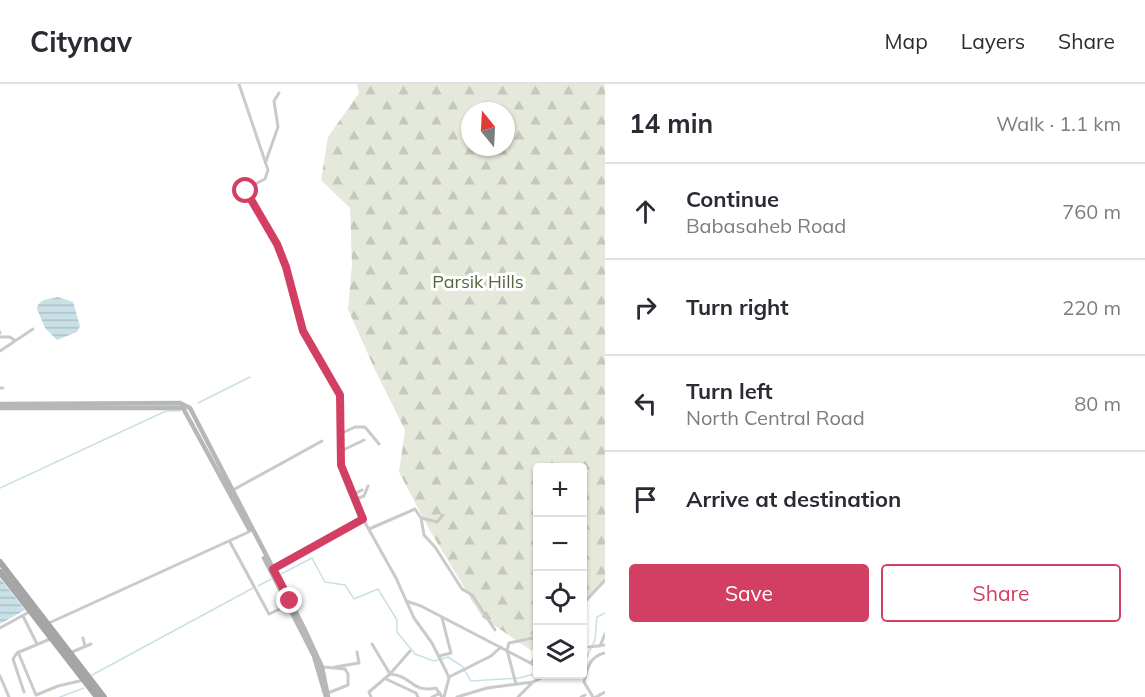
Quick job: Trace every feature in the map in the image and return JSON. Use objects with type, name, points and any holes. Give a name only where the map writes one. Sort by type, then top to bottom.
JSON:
[{"type":"main road","points":[[0,406],[184,406],[193,414],[273,571],[314,656],[327,696]]},
{"type":"main road","points":[[0,562],[32,609]]},
{"type":"main road","points":[[273,571],[322,667],[327,696]]},
{"type":"main road","points":[[0,572],[44,624],[98,697]]},
{"type":"main road","points":[[44,624],[51,638],[68,655]]},
{"type":"main road","points":[[86,679],[104,697]]},
{"type":"street","points":[[239,84],[266,161],[268,175],[247,188],[246,195],[277,244],[286,267],[303,331],[340,395],[339,452],[341,465],[363,519],[414,618],[439,656],[449,677]]},
{"type":"street","points":[[266,161],[278,127],[274,101],[279,93]]},
{"type":"street","points":[[0,351],[33,329]]},
{"type":"street","points":[[0,334],[15,340]]},
{"type":"street","points":[[339,434],[355,427],[365,427],[380,444]]},
{"type":"street","points":[[339,452],[364,440]]},
{"type":"street","points":[[231,492],[322,441]]},
{"type":"street","points":[[356,499],[364,496],[368,486]]},
{"type":"street","points":[[354,494],[363,490]]},
{"type":"street","points":[[369,529],[415,509],[421,518],[424,536],[435,547],[462,589],[472,595],[495,630]]},
{"type":"street","points":[[421,518],[434,522],[443,515]]},
{"type":"street","points":[[273,571],[363,519]]},
{"type":"street","points":[[44,624],[251,531]]},
{"type":"street","points":[[230,541],[269,615],[280,609]]},
{"type":"street","points":[[587,600],[605,580]]},
{"type":"street","points":[[406,601],[531,663],[533,660]]},
{"type":"street","points":[[0,628],[32,609]]},
{"type":"street","points":[[23,616],[37,645]]},
{"type":"street","points":[[439,656],[452,653],[442,617]]},
{"type":"street","points":[[600,646],[605,634]]},
{"type":"street","points":[[24,692],[13,660],[18,652],[51,638]]},
{"type":"street","points":[[83,638],[85,646]]},
{"type":"street","points":[[515,680],[507,650],[509,643],[533,638]]},
{"type":"street","points":[[68,655],[91,644]]},
{"type":"street","points":[[372,644],[390,674],[411,682],[417,694]]},
{"type":"street","points":[[591,647],[605,645]]},
{"type":"street","points":[[442,696],[449,677],[491,656],[501,647]]},
{"type":"street","points":[[371,697],[369,692],[386,679],[410,651]]},
{"type":"street","points":[[18,652],[36,695],[58,686],[86,679]]},
{"type":"street","points":[[322,667],[359,663],[357,652]]},
{"type":"street","points":[[605,653],[598,654],[588,665],[585,682],[595,697],[605,692]]},
{"type":"street","points":[[327,696],[345,687],[349,681],[345,669],[333,667]]},
{"type":"street","points":[[0,676],[9,697]]},
{"type":"street","points":[[386,679],[417,694],[436,688],[442,696]]},
{"type":"street","points":[[519,697],[533,682],[539,679]]},
{"type":"street","points":[[457,697],[515,680],[533,682]]},
{"type":"street","points":[[432,697],[442,696]]},
{"type":"green space","name":"Parsik Hills","points":[[357,84],[605,84],[605,583],[587,600],[587,463],[533,463],[532,651],[482,617],[429,529],[399,472],[405,430],[348,309],[352,264],[350,208],[321,180],[328,137],[359,93]]},
{"type":"water","points":[[58,297],[73,302],[80,326],[77,332],[57,340],[45,328],[37,309],[42,301]]},
{"type":"water","points":[[0,578],[25,610],[0,624]]},
{"type":"waterway","points":[[198,403],[250,377]]},
{"type":"waterway","points":[[0,488],[166,411],[180,411]]},
{"type":"waterway","points":[[279,575],[312,558],[325,582],[345,585],[354,599],[378,589],[397,620],[397,632],[415,654],[434,661],[448,657],[462,666],[471,681],[519,678],[533,674]]},
{"type":"waterway","points":[[258,586],[271,579]]},
{"type":"waterway","points":[[92,675],[253,588]]},
{"type":"waterway","points":[[587,657],[595,640],[597,617],[605,613]]},
{"type":"waterway","points":[[60,697],[84,688]]},
{"type":"route","points":[[246,191],[249,201],[277,244],[286,267],[303,331],[340,395],[341,465],[363,519],[348,530],[273,569],[290,601]]}]
